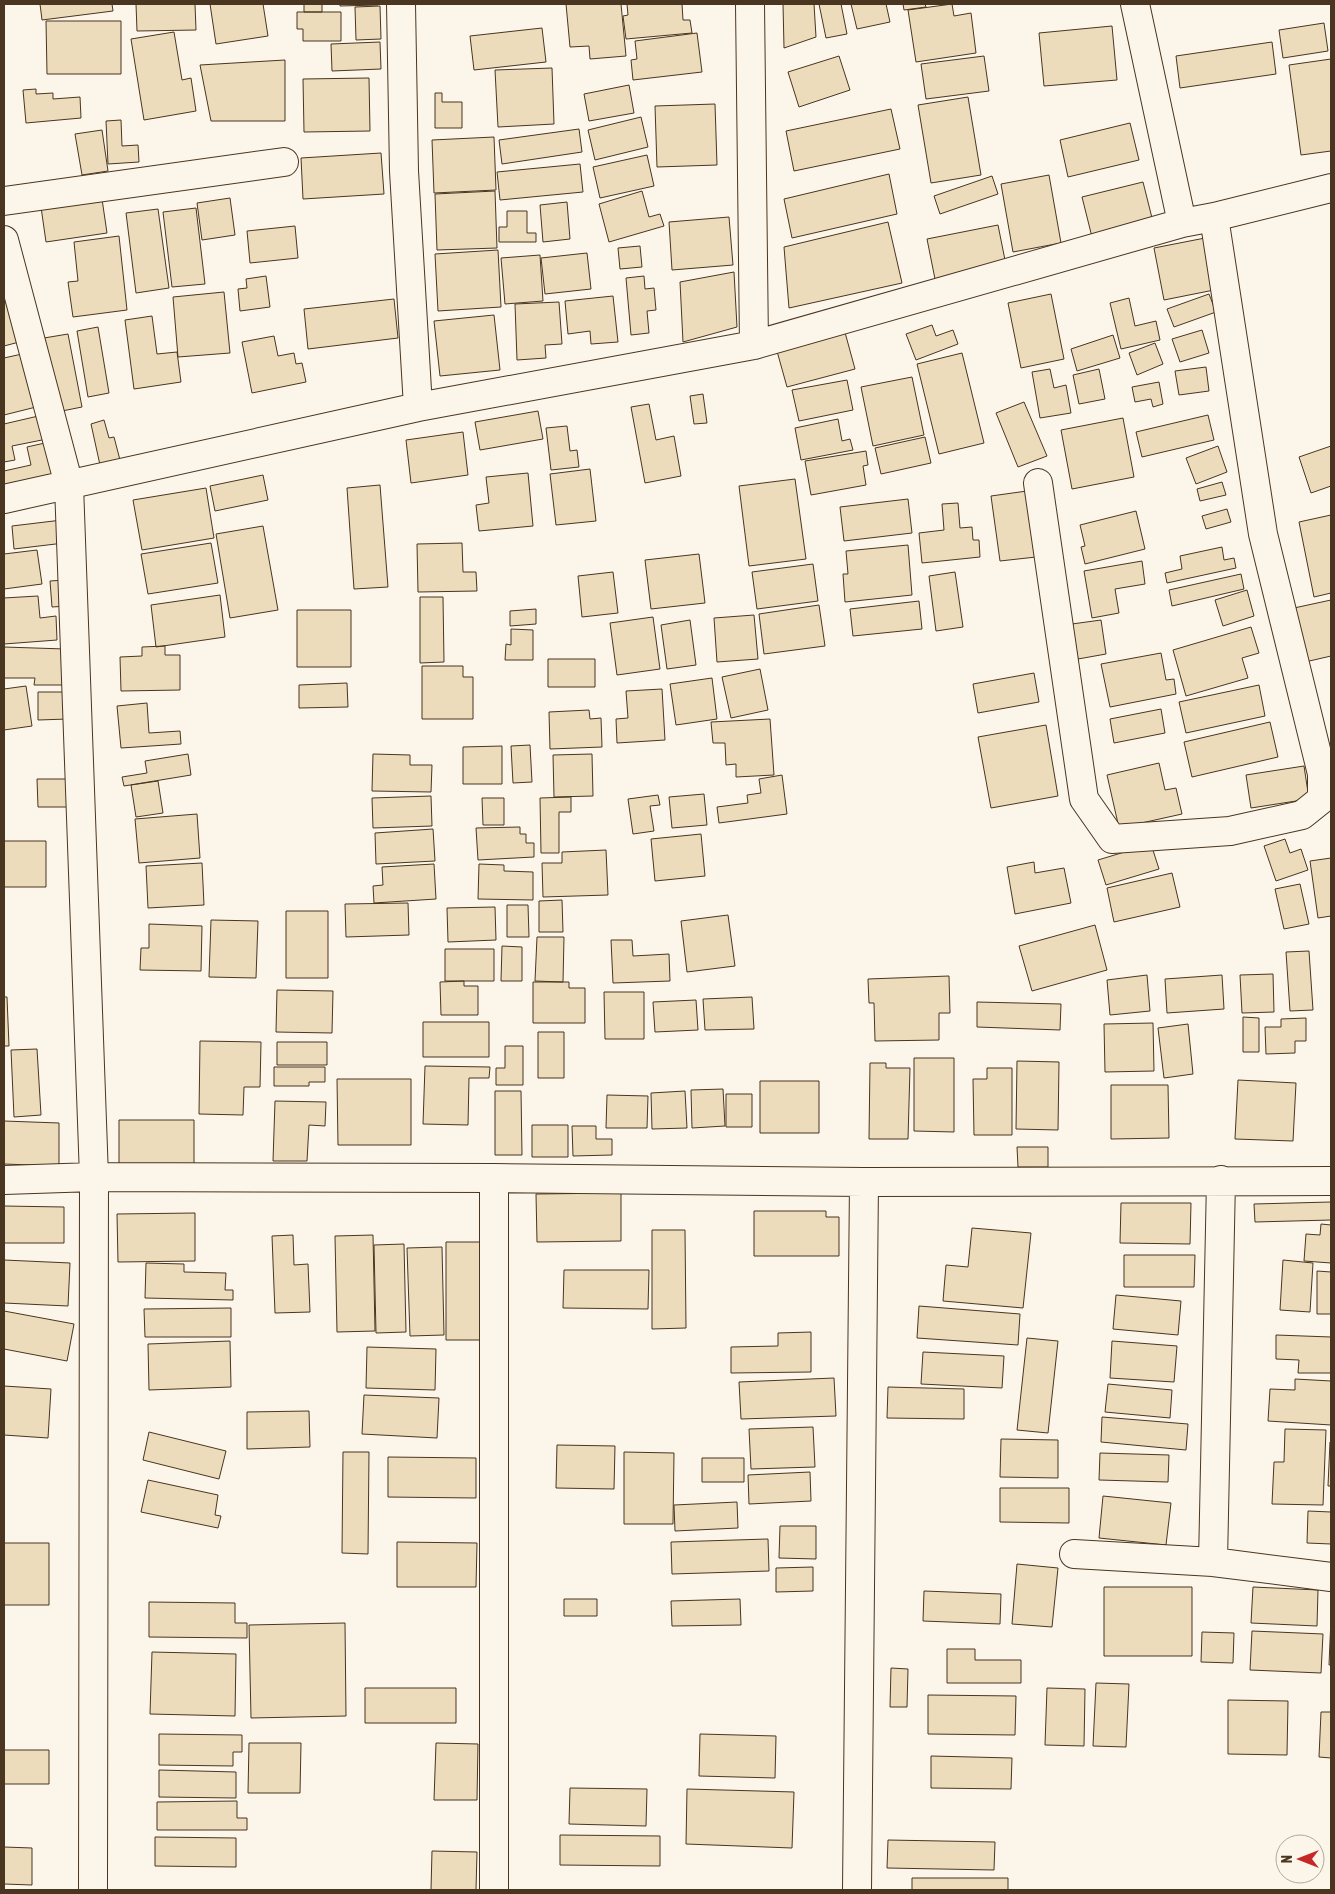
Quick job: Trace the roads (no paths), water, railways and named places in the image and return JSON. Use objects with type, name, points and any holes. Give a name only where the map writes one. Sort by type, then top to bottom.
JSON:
[{"type":"street","points":[[401,4],[404,171],[418,407]]},
{"type":"street","points":[[750,4],[754,345]]},
{"type":"street","points":[[1135,4],[1182,223]]},
{"type":"street","points":[[4,201],[284,162]]},
{"type":"street","points":[[4,499],[418,407],[754,345],[1182,223],[1331,188]]},
{"type":"street","points":[[1038,483],[1084,799],[1112,839],[1230,831],[1302,815],[1322,799],[1322,774],[1263,534],[1214,217]]},
{"type":"street","points":[[4,240],[69,485],[94,1178],[93,1890]]},
{"type":"street","points":[[4,1180],[94,1178],[494,1178],[864,1182],[1331,1180]]},
{"type":"street","points":[[494,1178],[494,1890]]},
{"type":"street","points":[[1213,1562],[1220,1180]]},
{"type":"street","points":[[857,1890],[864,1182]]},
{"type":"street","points":[[1074,1554],[1213,1562],[1331,1577]]}]
